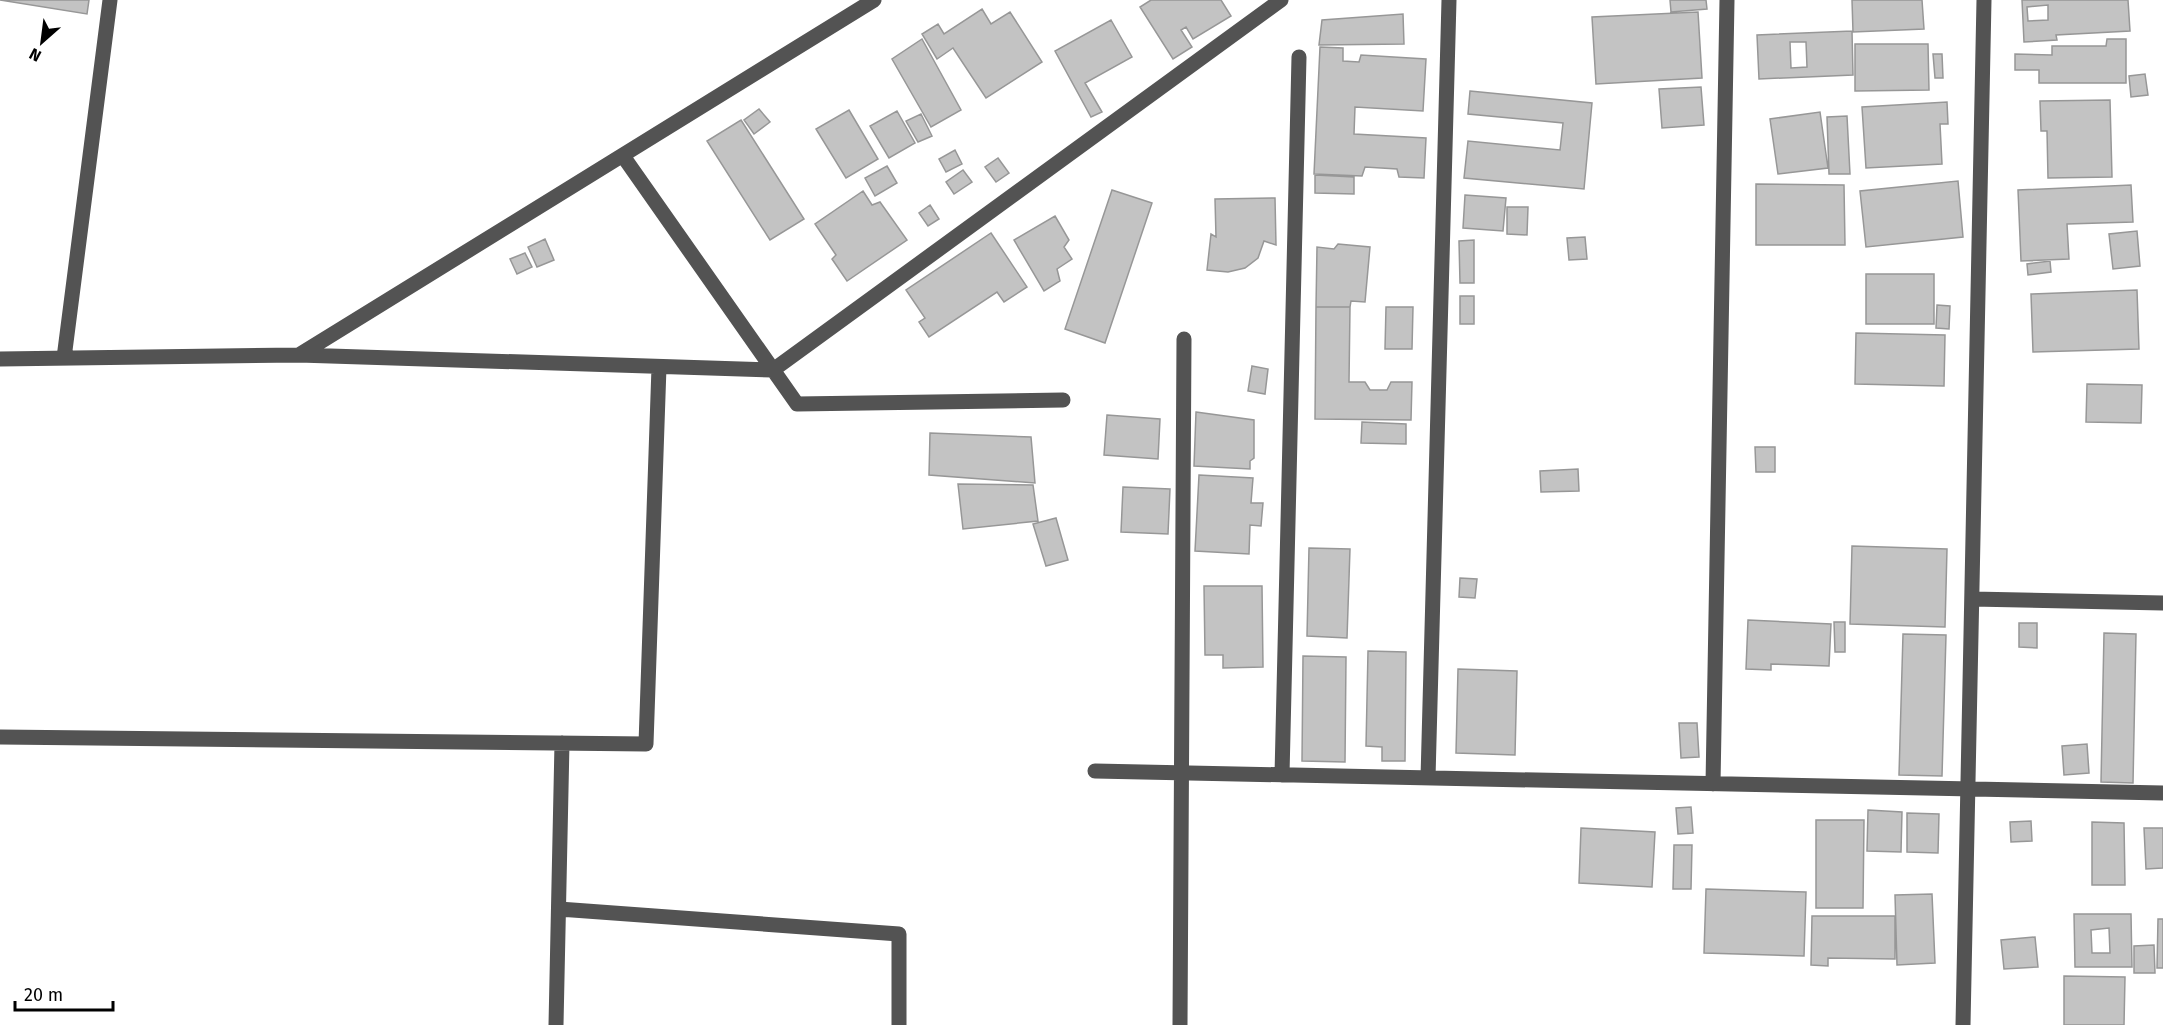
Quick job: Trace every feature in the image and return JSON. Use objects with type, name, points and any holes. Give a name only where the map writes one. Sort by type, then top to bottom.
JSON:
[{"type":"street","points":[[64,358],[110,0]]},
{"type":"street","points":[[299,355],[874,0]]},
{"type":"street","points":[[0,358],[299,355],[773,370],[1281,0]]},
{"type":"street","points":[[1428,778],[1449,0]]},
{"type":"street","points":[[1713,784],[1727,0]]},
{"type":"street","points":[[1963,1025],[1984,0]]},
{"type":"street","points":[[1282,775],[1299,57]]},
{"type":"street","points":[[623,156],[797,404],[1063,400]]},
{"type":"street","points":[[1180,1025],[1184,339]]},
{"type":"street","points":[[0,737],[646,744],[659,367]]},
{"type":"street","points":[[1972,599],[2163,603]]},
{"type":"street","points":[[556,1025],[562,743]]},
{"type":"street","points":[[1095,771],[2163,793]]},
{"type":"street","points":[[559,909],[899,934],[899,1025]]},
{"type":"building","points":[[0,0],[89,0],[87,14]]},
{"type":"building","points":[[1151,0],[1221,0],[1231,16],[1193,39],[1186,27],[1181,30],[1192,47],[1173,59],[1140,7]]},
{"type":"building","points":[[1670,0],[1706,0],[1707,9],[1671,12]]},
{"type":"building","points":[[1852,0],[1922,0],[1924,29],[1853,32]]},
{"type":"building","points":[[2022,0],[2128,0],[2130,31],[2056,35],[2057,40],[2024,42]],"holes":[[[2048,5],[2048,20],[2028,21],[2027,7]]]},
{"type":"building","points":[[982,9],[991,24],[1010,12],[1042,62],[986,98],[953,48],[937,59],[922,34],[938,24],[944,34]]},
{"type":"building","points":[[1698,12],[1702,78],[1596,84],[1592,17]]},
{"type":"building","points":[[1403,14],[1404,44],[1319,45],[1322,20]]},
{"type":"building","points":[[1111,20],[1132,57],[1085,83],[1102,112],[1091,117],[1055,51]]},
{"type":"building","points":[[1852,31],[1853,75],[1759,79],[1757,35]],"holes":[[[1790,42],[1806,42],[1807,67],[1791,68]]]},
{"type":"building","points":[[922,39],[961,110],[931,127],[892,59]]},
{"type":"building","points":[[2107,39],[2126,39],[2126,83],[2039,83],[2039,70],[2015,70],[2015,54],[2052,55],[2052,46],[2106,46]]},
{"type":"building","points":[[1855,44],[1928,44],[1929,90],[1855,91]]},
{"type":"building","points":[[1320,47],[1343,48],[1343,61],[1359,62],[1361,55],[1426,59],[1423,111],[1355,107],[1354,134],[1426,138],[1424,178],[1399,177],[1397,169],[1365,167],[1362,176],[1314,174]]},
{"type":"building","points":[[1933,54],[1942,54],[1943,78],[1935,78]]},
{"type":"building","points":[[2145,74],[2148,95],[2131,97],[2129,76]]},
{"type":"building","points":[[1701,87],[1704,125],[1662,128],[1659,89]]},
{"type":"building","points":[[1470,91],[1592,103],[1584,189],[1464,178],[1468,141],[1560,150],[1563,123],[1468,114]]},
{"type":"building","points":[[2110,100],[2112,177],[2048,178],[2047,131],[2041,131],[2040,101]]},
{"type":"building","points":[[1947,102],[1948,124],[1940,124],[1942,164],[1866,168],[1862,107]]},
{"type":"building","points":[[759,109],[770,122],[754,134],[744,120]]},
{"type":"building","points":[[849,110],[878,159],[846,178],[816,129]]},
{"type":"building","points":[[897,111],[915,143],[889,158],[870,126]]},
{"type":"building","points":[[1820,112],[1828,168],[1778,174],[1770,119]]},
{"type":"building","points":[[921,114],[932,136],[918,142],[906,121]]},
{"type":"building","points":[[1847,116],[1850,174],[1829,174],[1827,117]]},
{"type":"building","points":[[741,120],[804,219],[770,240],[707,141]]},
{"type":"building","points":[[955,150],[962,164],[946,172],[939,159]]},
{"type":"building","points":[[998,158],[1009,173],[996,182],[985,167]]},
{"type":"building","points":[[887,166],[897,183],[875,196],[865,178]]},
{"type":"building","points":[[963,170],[972,182],[954,194],[946,182]]},
{"type":"building","points":[[1315,175],[1354,177],[1354,194],[1315,193]]},
{"type":"building","points":[[1958,181],[1963,237],[1866,247],[1860,191]]},
{"type":"building","points":[[1756,184],[1844,185],[1845,245],[1756,245]]},
{"type":"building","points":[[2131,185],[2133,222],[2067,224],[2069,259],[2021,261],[2018,190]]},
{"type":"building","points":[[1112,190],[1152,203],[1105,343],[1065,329]]},
{"type":"building","points":[[863,191],[872,205],[880,202],[907,240],[847,281],[832,259],[836,255],[815,224]]},
{"type":"building","points":[[1465,195],[1506,198],[1503,231],[1463,228]]},
{"type":"building","points":[[1275,198],[1276,245],[1264,241],[1258,258],[1245,268],[1228,272],[1207,270],[1211,234],[1216,237],[1215,199]]},
{"type":"building","points":[[930,205],[939,219],[928,226],[919,213]]},
{"type":"building","points":[[1507,207],[1528,207],[1527,235],[1507,234]]},
{"type":"building","points":[[1055,216],[1069,240],[1064,247],[1072,259],[1057,269],[1060,281],[1044,291],[1014,240]]},
{"type":"building","points":[[2137,231],[2140,266],[2113,269],[2109,234]]},
{"type":"building","points":[[991,233],[1027,287],[1004,302],[997,292],[929,337],[919,322],[925,318],[906,290]]},
{"type":"building","points":[[1585,237],[1587,259],[1569,260],[1567,238]]},
{"type":"building","points":[[545,239],[554,260],[537,267],[528,247]]},
{"type":"building","points":[[1474,240],[1474,283],[1460,283],[1459,241]]},
{"type":"building","points":[[1338,244],[1370,247],[1365,302],[1351,301],[1350,307],[1316,307],[1317,247],[1334,249]]},
{"type":"building","points":[[525,253],[532,267],[517,274],[510,259]]},
{"type":"building","points":[[2050,261],[2051,272],[2028,275],[2027,264]]},
{"type":"building","points":[[1866,274],[1934,274],[1934,324],[1866,324]]},
{"type":"building","points":[[2137,290],[2139,349],[2033,352],[2031,294]]},
{"type":"building","points":[[1460,296],[1474,296],[1474,324],[1460,324]]},
{"type":"building","points":[[1937,305],[1950,306],[1949,329],[1936,328]]},
{"type":"building","points":[[1316,307],[1350,307],[1349,382],[1365,382],[1370,390],[1387,390],[1391,382],[1412,382],[1411,420],[1315,419]]},
{"type":"building","points":[[1386,307],[1413,307],[1412,349],[1385,349]]},
{"type":"building","points":[[1856,333],[1945,335],[1944,386],[1855,384]]},
{"type":"building","points":[[1252,366],[1268,369],[1265,394],[1248,391]]},
{"type":"building","points":[[2087,384],[2142,385],[2141,423],[2086,422]]},
{"type":"building","points":[[1196,412],[1254,420],[1254,458],[1250,461],[1250,469],[1194,466]]},
{"type":"building","points":[[1107,415],[1160,419],[1158,459],[1104,455]]},
{"type":"building","points":[[1362,422],[1406,424],[1406,444],[1361,443]]},
{"type":"building","points":[[930,433],[1031,437],[1035,483],[929,475]]},
{"type":"building","points":[[1755,447],[1775,447],[1775,472],[1756,472]]},
{"type":"building","points":[[1578,469],[1579,491],[1541,492],[1540,471]]},
{"type":"building","points":[[1199,475],[1253,478],[1251,503],[1263,503],[1261,526],[1250,525],[1249,554],[1195,551]]},
{"type":"building","points":[[958,484],[1033,485],[1038,521],[963,529]]},
{"type":"building","points":[[1123,487],[1170,489],[1168,534],[1121,532]]},
{"type":"building","points":[[1056,518],[1068,560],[1046,566],[1033,524]]},
{"type":"building","points":[[1852,546],[1947,549],[1945,627],[1850,624]]},
{"type":"building","points":[[1309,548],[1350,549],[1347,638],[1307,636]]},
{"type":"building","points":[[1460,578],[1477,579],[1475,598],[1459,597]]},
{"type":"building","points":[[1204,586],[1262,586],[1263,667],[1223,668],[1223,655],[1205,655]]},
{"type":"building","points":[[1748,620],[1831,624],[1829,666],[1771,664],[1771,670],[1746,669]]},
{"type":"building","points":[[1834,622],[1845,622],[1845,652],[1835,652]]},
{"type":"building","points":[[2019,623],[2037,623],[2037,648],[2019,647]]},
{"type":"building","points":[[2104,633],[2136,634],[2133,783],[2101,782]]},
{"type":"building","points":[[1903,634],[1946,635],[1942,776],[1899,775]]},
{"type":"building","points":[[1368,651],[1406,652],[1405,761],[1382,761],[1382,747],[1366,746]]},
{"type":"building","points":[[1303,656],[1346,657],[1345,762],[1302,761]]},
{"type":"building","points":[[1458,669],[1517,671],[1515,755],[1456,753]]},
{"type":"building","points":[[1679,723],[1697,723],[1699,757],[1681,758]]},
{"type":"building","points":[[2087,744],[2089,773],[2064,775],[2062,746]]},
{"type":"building","points":[[1691,807],[1693,833],[1678,834],[1676,808]]},
{"type":"building","points":[[1868,810],[1902,812],[1901,852],[1867,851]]},
{"type":"building","points":[[1907,813],[1939,814],[1938,853],[1907,852]]},
{"type":"building","points":[[1816,820],[1864,820],[1863,908],[1816,908]]},
{"type":"building","points":[[2031,821],[2032,841],[2011,842],[2010,822]]},
{"type":"building","points":[[2092,822],[2124,823],[2125,885],[2092,885]]},
{"type":"building","points":[[1581,828],[1655,832],[1652,887],[1579,883]]},
{"type":"building","points":[[2144,828],[2163,828],[2163,868],[2146,869]]},
{"type":"building","points":[[1674,845],[1692,845],[1691,889],[1673,889]]},
{"type":"building","points":[[1706,889],[1806,892],[1804,956],[1704,953]]},
{"type":"building","points":[[1932,894],[1935,963],[1897,965],[1895,895]]},
{"type":"building","points":[[2074,914],[2131,914],[2132,967],[2075,967]],"holes":[[[2109,928],[2110,953],[2092,953],[2091,930]]]},
{"type":"building","points":[[1812,916],[1895,916],[1895,959],[1828,958],[1828,966],[1811,965]]},
{"type":"building","points":[[2158,919],[2163,919],[2163,968],[2157,968]]},
{"type":"building","points":[[2035,937],[2038,967],[2004,969],[2001,940]]},
{"type":"building","points":[[2154,945],[2155,973],[2134,973],[2134,946]]},
{"type":"building","points":[[2064,976],[2125,977],[2124,1025],[2064,1025]]}]
